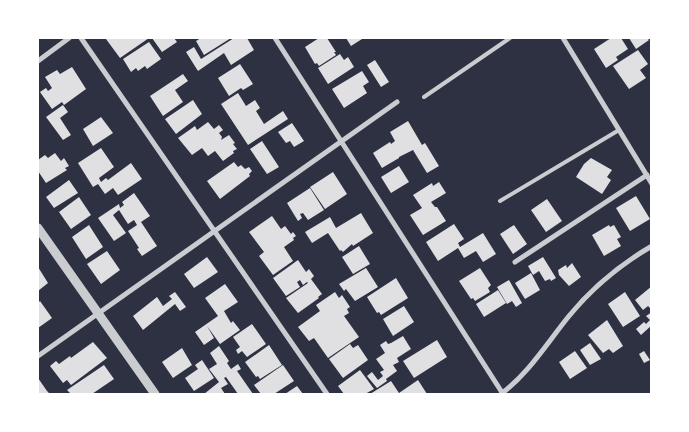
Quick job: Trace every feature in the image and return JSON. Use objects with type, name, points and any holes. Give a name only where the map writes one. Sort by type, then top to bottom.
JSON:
[{"type":"street","points":[[38,60],[69,38]]},
{"type":"street","points":[[81,38],[328,394]]},
{"type":"street","points":[[275,38],[502,394],[528,370],[570,315],[588,296],[630,260],[652,246]]},
{"type":"street","points":[[563,38],[652,184]]},
{"type":"street","points":[[38,356],[397,102]]},
{"type":"street","points":[[515,262],[647,176]]},
{"type":"street","points":[[38,228],[155,394]]},
{"type":"lane","points":[[424,97],[510,38]]},
{"type":"lane","points":[[500,201],[619,130]]},
{"type":"building","points":[[149,38],[120,58],[106,39]]},
{"type":"building","points":[[152,38],[174,38],[177,42],[162,52]]},
{"type":"building","points":[[201,38],[231,38],[204,55],[196,41]]},
{"type":"building","points":[[234,38],[247,38],[254,50],[231,65],[224,53],[198,71],[186,52],[194,47],[201,59]]},
{"type":"building","points":[[319,38],[327,38],[336,55],[319,66],[317,63],[315,64],[305,47]]},
{"type":"building","points":[[346,38],[361,38],[362,39],[351,46]]},
{"type":"building","points":[[611,38],[621,38],[628,49],[616,57],[618,60],[606,68],[594,49]]},
{"type":"building","points":[[629,38],[647,38],[649,40],[636,49]]},
{"type":"building","points":[[149,42],[161,59],[147,69],[145,66],[138,71],[136,68],[131,72],[123,59]]},
{"type":"building","points":[[638,50],[648,64],[640,70],[646,78],[629,89],[613,66]]},
{"type":"building","points":[[340,54],[344,60],[348,57],[354,67],[328,84],[318,68]]},
{"type":"building","points":[[375,60],[389,82],[381,87],[367,65]]},
{"type":"building","points":[[240,64],[253,84],[243,90],[241,88],[229,96],[218,78]]},
{"type":"building","points":[[72,67],[86,89],[64,105],[62,102],[52,109],[40,92],[46,88],[48,91],[52,88],[45,77],[57,70],[60,74]]},
{"type":"building","points":[[362,71],[369,82],[363,86],[367,93],[344,108],[332,89]]},
{"type":"building","points":[[183,74],[188,81],[175,90],[183,102],[163,116],[150,96]]},
{"type":"building","points":[[238,93],[246,106],[255,100],[260,108],[256,111],[264,124],[283,111],[288,119],[248,145],[221,104]]},
{"type":"building","points":[[193,100],[202,114],[176,134],[165,119]]},
{"type":"building","points":[[63,105],[68,112],[60,118],[71,135],[63,140],[46,117]]},
{"type":"building","points":[[101,117],[113,133],[93,146],[83,129]]},
{"type":"building","points":[[408,121],[422,145],[425,143],[439,166],[427,173],[413,150],[382,168],[373,153],[390,142],[391,144],[395,141],[390,132]]},
{"type":"building","points":[[208,122],[214,129],[219,125],[223,130],[219,133],[222,137],[221,140],[229,135],[235,143],[233,144],[237,149],[223,161],[215,151],[208,156],[202,148],[192,155],[178,138],[195,126],[197,130]]},
{"type":"building","points":[[292,123],[304,141],[294,147],[290,141],[286,143],[278,132]]},
{"type":"building","points":[[262,141],[279,167],[267,174],[250,149]]},
{"type":"building","points":[[101,148],[114,167],[99,178],[101,182],[106,178],[108,180],[131,163],[142,179],[118,195],[113,188],[105,194],[98,184],[93,187],[78,163]]},
{"type":"building","points":[[55,153],[61,161],[64,158],[69,166],[65,168],[67,170],[46,183],[38,171],[38,160],[45,155],[48,158]]},
{"type":"building","points":[[591,158],[612,170],[607,177],[611,180],[602,194],[576,177],[584,164]]},
{"type":"building","points":[[234,162],[238,167],[241,165],[245,169],[249,167],[252,171],[249,174],[250,176],[220,199],[207,181]]},
{"type":"building","points":[[399,166],[409,182],[391,193],[381,177]]},
{"type":"building","points":[[333,172],[347,194],[325,209],[310,187]]},
{"type":"building","points":[[69,180],[78,193],[54,208],[46,197]]},
{"type":"building","points":[[439,182],[446,193],[431,202],[437,207],[446,221],[423,235],[410,215],[422,208],[413,195],[432,183],[433,186]]},
{"type":"building","points":[[310,188],[324,210],[308,220],[303,213],[300,214],[302,218],[298,221],[287,203]]},
{"type":"building","points":[[134,193],[150,216],[141,222],[157,246],[142,256],[128,231],[137,225],[134,220],[128,224],[119,210],[113,215],[126,233],[114,241],[98,218],[119,204],[120,208],[124,205],[122,202]]},
{"type":"building","points":[[636,196],[650,219],[630,231],[616,208]]},
{"type":"building","points":[[79,197],[91,215],[71,229],[59,212]]},
{"type":"building","points":[[547,199],[562,221],[546,232],[531,210]]},
{"type":"building","points":[[361,213],[373,233],[353,246],[352,244],[343,252],[340,251],[328,233],[312,243],[305,232],[330,217],[336,228]]},
{"type":"building","points":[[272,216],[281,229],[285,226],[291,234],[293,232],[296,236],[293,238],[294,240],[284,247],[293,261],[273,275],[259,256],[264,252],[249,232]]},
{"type":"building","points":[[454,224],[464,239],[458,243],[460,247],[483,233],[496,254],[483,262],[476,251],[464,258],[458,248],[438,261],[426,242]]},
{"type":"building","points":[[89,225],[103,247],[86,259],[72,237]]},
{"type":"building","points":[[514,225],[527,244],[513,254],[500,234]]},
{"type":"building","points":[[609,225],[610,227],[614,225],[621,237],[617,239],[621,246],[604,256],[592,235]]},
{"type":"building","points":[[359,246],[370,264],[353,274],[342,257]]},
{"type":"building","points":[[107,251],[120,270],[101,284],[87,264]]},
{"type":"building","points":[[207,257],[218,272],[194,288],[184,274]]},
{"type":"building","points":[[543,257],[556,278],[551,281],[550,279],[545,281],[539,271],[533,275],[528,266]]},
{"type":"building","points":[[298,260],[306,272],[309,269],[314,276],[311,279],[322,294],[298,313],[286,298],[308,283],[303,285],[300,280],[297,282],[300,287],[286,296],[273,278]]},
{"type":"building","points":[[572,263],[581,277],[569,286],[559,275],[558,270],[566,265],[567,268]]},
{"type":"building","points":[[38,267],[48,283],[38,291]]},
{"type":"building","points":[[366,268],[378,287],[355,301],[346,289],[344,291],[339,284]]},
{"type":"building","points":[[480,268],[491,285],[488,288],[490,292],[475,301],[473,298],[471,299],[459,281]]},
{"type":"building","points":[[531,273],[540,290],[525,299],[515,283]]},
{"type":"building","points":[[396,278],[408,298],[381,315],[379,312],[377,313],[367,297]]},
{"type":"building","points":[[509,280],[522,303],[516,307],[512,301],[507,304],[497,287]]},
{"type":"building","points":[[225,284],[238,302],[224,311],[231,323],[233,321],[240,330],[220,344],[207,326],[214,338],[204,345],[195,332],[218,316],[205,298]]},
{"type":"building","points":[[652,286],[652,310],[648,306],[643,310],[635,300]]},
{"type":"building","points":[[498,290],[506,303],[484,317],[476,304]]},
{"type":"building","points":[[175,292],[186,307],[180,311],[175,304],[143,330],[133,316],[157,297],[163,306],[172,299],[169,296]]},
{"type":"building","points":[[335,292],[339,298],[342,295],[350,307],[347,309],[349,313],[344,316],[359,337],[328,358],[314,338],[309,341],[298,327],[320,311],[316,305]]},
{"type":"building","points":[[625,292],[640,316],[623,327],[608,304]]},
{"type":"building","points":[[40,301],[52,318],[38,328],[38,303]]},
{"type":"building","points":[[404,306],[414,322],[393,336],[383,319]]},
{"type":"building","points":[[652,312],[652,325],[641,335],[636,329],[644,322],[646,324],[650,320],[646,316]]},
{"type":"building","points":[[607,320],[623,346],[613,353],[609,349],[603,353],[588,335]]},
{"type":"building","points":[[252,324],[266,344],[247,357],[242,351],[238,354],[236,350],[240,347],[233,337]]},
{"type":"building","points":[[403,336],[411,349],[397,358],[399,362],[393,365],[397,371],[377,388],[367,376],[372,372],[378,380],[383,376],[380,372],[384,370],[376,359],[385,353],[380,345],[386,341],[388,344],[391,343]]},
{"type":"building","points":[[437,340],[447,357],[414,378],[403,361]]},
{"type":"building","points":[[93,342],[107,358],[71,385],[67,380],[63,383],[50,366],[56,361],[59,364],[70,356],[71,358]]},
{"type":"building","points":[[590,343],[601,359],[590,365],[580,350]]},
{"type":"building","points":[[350,344],[353,348],[358,345],[368,360],[343,378],[329,359]]},
{"type":"building","points":[[269,345],[282,365],[260,379],[258,376],[256,377],[245,362]]},
{"type":"building","points":[[219,346],[229,361],[227,363],[231,369],[238,364],[241,369],[237,371],[253,394],[238,394],[226,377],[224,378],[228,384],[221,388],[225,394],[204,394],[219,382],[209,369],[217,364],[210,353]]},
{"type":"building","points":[[182,348],[192,365],[173,378],[162,362]]},
{"type":"building","points":[[575,351],[587,368],[570,379],[559,362]]},
{"type":"building","points":[[644,351],[650,360],[644,363],[639,354]]},
{"type":"building","points":[[202,360],[214,378],[194,391],[185,378],[198,369],[195,365]]},
{"type":"building","points":[[104,365],[114,379],[92,394],[71,394],[67,390]]},
{"type":"building","points":[[283,365],[294,381],[274,394],[261,394],[254,385]]},
{"type":"building","points":[[360,370],[374,389],[365,394],[344,394],[338,386]]},
{"type":"building","points":[[38,378],[47,391],[50,394],[38,394]]},
{"type":"building","points":[[418,380],[427,394],[370,394],[391,381],[399,393]]},
{"type":"building","points":[[297,386],[303,394],[285,394]]}]
